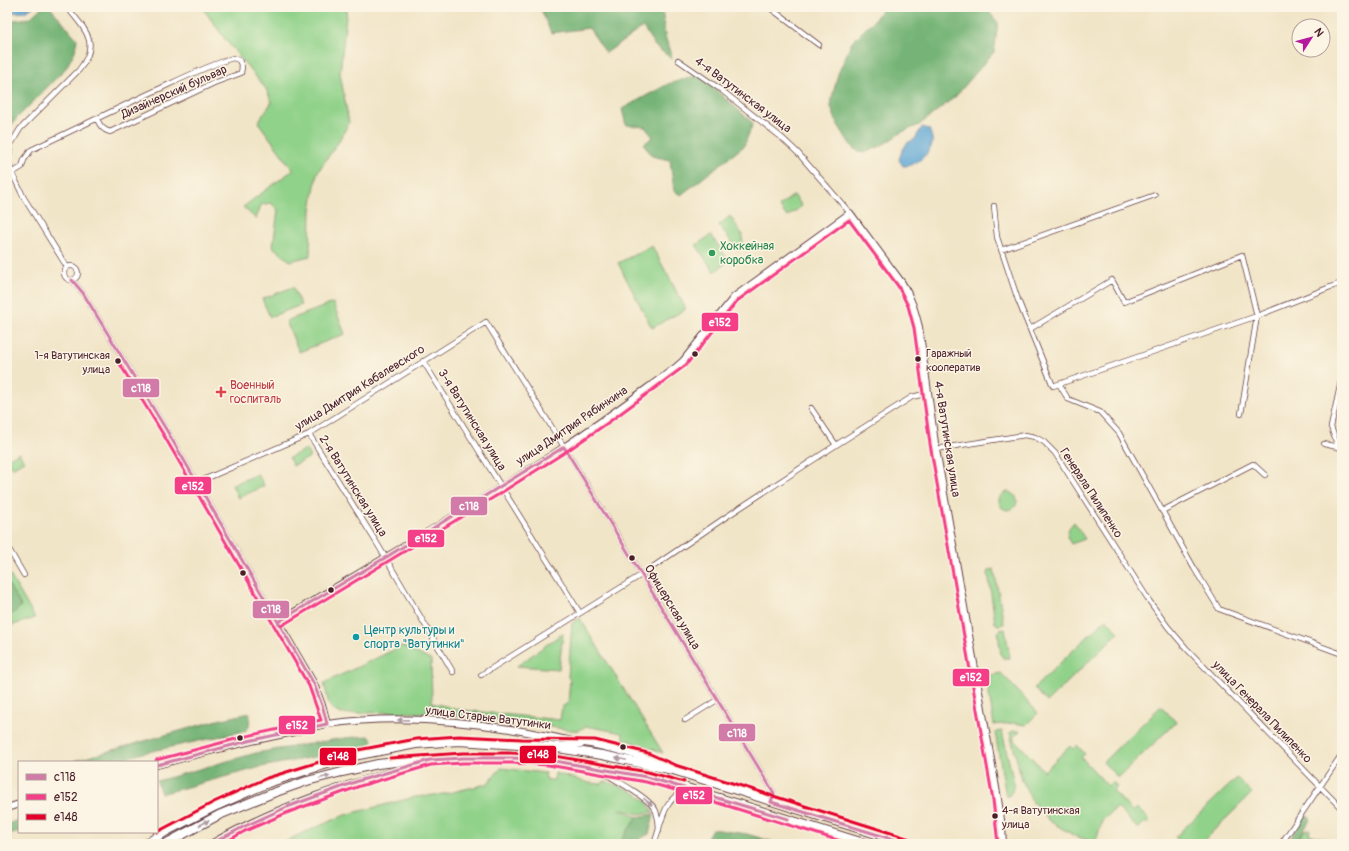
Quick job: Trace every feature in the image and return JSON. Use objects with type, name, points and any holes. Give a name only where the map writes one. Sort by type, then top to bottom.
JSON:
[{"type":"highway","points":[[146,844],[167,831],[216,806],[268,783],[359,755],[416,744],[459,741],[551,747],[602,755],[673,770],[908,844]]},
{"type":"highway","points":[[167,843],[219,815],[273,793],[307,782],[378,764],[463,758],[520,758],[549,760],[647,777],[867,844]]},
{"type":"street","points":[[67,7],[86,31],[90,43],[89,54],[85,63],[79,70],[18,133],[10,146],[9,163],[24,198],[67,267]]},
{"type":"street","points":[[769,7],[819,45]]},
{"type":"street","name":"Дизайнерский бульвар","points":[[12,173],[22,167],[24,160],[31,150],[211,64],[233,58],[239,60],[242,67],[241,73],[214,83],[110,132],[100,126],[97,119]]},
{"type":"street","name":"4-я Ватутинская улица","points":[[678,60],[725,93],[781,137],[798,153],[850,213],[896,274],[909,295],[919,327],[936,449],[998,799],[1002,827],[1002,844]]},
{"type":"street","points":[[1001,250],[1155,195]]},
{"type":"street","points":[[994,206],[997,238],[1018,300],[1053,386],[1257,316],[1333,286],[1342,284]]},
{"type":"street","name":"улица Дмитрия Рябинкина","points":[[278,622],[502,486],[604,420],[683,361],[734,297],[850,213]]},
{"type":"street","points":[[1030,329],[1112,280],[1124,302],[1242,255],[1257,316],[1241,414]]},
{"type":"street","points":[[67,267],[72,266],[76,268],[83,293]]},
{"type":"street","points":[[67,267],[64,270],[64,275],[67,279],[72,280],[83,293],[162,424],[314,684],[327,724]]},
{"type":"street","points":[[72,280],[77,276]]},
{"type":"street","name":"Офицерская улица","points":[[486,322],[564,447],[774,793],[771,802]]},
{"type":"street","name":"улица Дмитрия Кабалевского","points":[[196,483],[309,434],[423,360],[486,322]]},
{"type":"street","name":"3-я Ватутинская улица","points":[[423,360],[580,613]]},
{"type":"street","points":[[1340,448],[1331,427],[1342,377]]},
{"type":"street","points":[[1059,384],[1068,399],[1100,412],[1119,433],[1194,568],[1219,609],[1342,654]]},
{"type":"street","points":[[481,675],[641,575],[726,517],[912,397],[928,393]]},
{"type":"street","points":[[811,408],[836,445]]},
{"type":"street","name":"2-я Ватутинская улица","points":[[309,434],[453,672]]},
{"type":"street","name":"Генерала Пилипенко","points":[[936,449],[1020,435],[1030,436],[1044,442],[1055,453],[1150,602],[1168,627]]},
{"type":"street","points":[[1324,444],[1340,448]]},
{"type":"street","points":[[1162,511],[1253,464],[1265,475]]},
{"type":"street","points":[[7,546],[24,575]]},
{"type":"street","name":"улица Генерала Пилипенко","points":[[1168,627],[1192,654],[1342,809]]},
{"type":"street","points":[[685,720],[717,700]]},
{"type":"street","name":"улица Старые Ватутинки","points":[[158,765],[234,745],[327,724],[392,720],[439,721],[503,728],[594,745],[646,758],[673,770]]},
{"type":"street","points":[[522,744],[594,745]]},
{"type":"street","points":[[1281,844],[1342,754]]},
{"type":"street","points":[[211,844],[243,827],[322,793],[430,760]]},
{"type":"street","points":[[593,767],[623,784],[653,806],[657,815],[659,830]]},
{"type":"street","points":[[654,844],[666,808],[672,798],[687,788]]},
{"type":"street","points":[[7,808],[18,804]]},
{"type":"street","points":[[157,833],[160,844]]},
{"type":"green space","points":[[42,7],[50,7],[77,39],[75,51],[66,68],[16,119],[7,131],[7,21],[30,18]]},
{"type":"green space","points":[[202,7],[347,7],[340,73],[349,123],[337,144],[317,173],[311,210],[310,256],[290,261],[273,247],[278,210],[271,203],[261,205],[256,219],[243,207],[293,170],[258,122],[272,102],[266,89],[225,39]]},
{"type":"green space","points":[[540,7],[662,7],[665,36],[672,59],[655,46],[643,27],[606,53],[589,28],[551,33]]},
{"type":"green space","points":[[883,7],[985,7],[998,23],[994,52],[955,97],[919,125],[902,132],[881,146],[864,153],[856,150],[850,144],[837,123],[831,107],[832,98],[838,74],[852,42],[876,18]]},
{"type":"green space","points":[[699,75],[753,123],[744,146],[681,195],[674,191],[670,160],[652,156],[644,144],[653,137],[645,127],[626,125],[622,109],[668,84]]},
{"type":"green space","points":[[794,195],[802,206],[787,217],[779,206]]},
{"type":"green space","points":[[730,216],[742,234],[743,247],[738,251],[719,225]]},
{"type":"green space","name":"Хоккейная коробка","points":[[711,235],[729,261],[714,272],[696,245]]},
{"type":"green space","points":[[652,246],[686,309],[652,328],[618,263]]},
{"type":"green space","points":[[293,287],[301,305],[270,317],[262,299]]},
{"type":"green space","points":[[333,303],[345,334],[299,352],[286,321]]},
{"type":"green space","points":[[306,449],[310,457],[293,466],[289,458]]},
{"type":"green space","points":[[19,453],[24,461],[12,468],[7,459]]},
{"type":"green space","points":[[258,474],[264,486],[238,498],[232,485]]},
{"type":"green space","points":[[1008,492],[1014,495],[1017,501],[1014,507],[1008,510],[1002,507],[999,501],[1002,495]]},
{"type":"green space","points":[[1074,522],[1085,539],[1071,544],[1067,537],[1069,528]]},
{"type":"green space","points":[[994,569],[1004,624],[998,625],[995,623],[988,572]]},
{"type":"green space","points":[[7,570],[35,618],[7,627],[7,616],[15,612],[21,606],[7,582]]},
{"type":"green space","points":[[7,582],[21,606],[15,612],[7,616]]},
{"type":"green space","points":[[580,618],[663,753],[624,739],[622,733],[586,726],[578,731],[446,714],[391,712],[341,714],[329,705],[324,683],[402,646],[431,660],[432,703],[462,710],[560,720],[562,707],[568,703],[570,680],[568,677],[572,623]]},
{"type":"green space","points":[[1106,619],[1119,632],[1047,702],[1034,688]]},
{"type":"green space","points":[[1005,629],[1010,658],[1003,658],[1001,655],[998,633],[1000,630]]},
{"type":"green space","points":[[563,633],[559,669],[517,666]]},
{"type":"green space","points":[[1001,673],[1038,713],[1026,725],[1013,723],[994,725],[986,676]]},
{"type":"green space","points":[[1161,706],[1176,722],[1118,778],[1103,762]]},
{"type":"green space","points":[[250,713],[249,727],[245,731],[143,753],[116,761],[74,761],[218,720]]},
{"type":"green space","points":[[1002,731],[1014,784],[1009,796],[1006,796],[995,732]]},
{"type":"green space","points":[[1013,731],[1020,731],[1013,738],[1044,771],[1070,746],[1073,749],[1077,745],[1085,754],[1081,757],[1108,786],[1113,782],[1117,787],[1113,791],[1133,812],[1137,808],[1150,821],[1147,824],[1145,822],[1137,828],[1117,807],[1102,821],[1097,838],[1092,842],[1073,835],[1051,822],[1031,800],[1021,777],[1010,733]]},
{"type":"green space","points":[[369,736],[373,741],[368,747],[261,767],[161,794],[158,785],[158,781],[256,753],[344,738]]},
{"type":"green space","points":[[501,768],[545,773],[546,780],[554,780],[555,773],[589,783],[602,784],[604,781],[625,788],[639,795],[649,805],[653,812],[638,814],[620,809],[637,817],[619,844],[281,844],[345,815],[415,797],[444,794],[487,784]]},
{"type":"green space","points":[[1237,778],[1252,793],[1200,844],[1182,844],[1175,837]]},
{"type":"green space","points":[[654,814],[649,834],[636,841],[635,844],[619,844],[637,817]]},
{"type":"green space","points":[[1307,816],[1310,820],[1295,844],[1286,844],[1305,817]]},
{"type":"green space","points":[[18,820],[18,832],[7,835],[7,824]]},
{"type":"green space","points":[[712,829],[747,834],[780,844],[703,844]]},
{"type":"green space","points":[[1305,830],[1310,830],[1309,834],[1342,844],[1298,844],[1297,841]]},
{"type":"water","points":[[7,7],[33,7],[25,12],[7,13]]},
{"type":"water","points":[[922,127],[929,129],[932,136],[932,144],[928,152],[920,160],[912,165],[903,166],[899,160],[901,153],[907,143],[915,139]]},
{"type":"transit line","name":"е152","points":[[281,626],[496,496],[567,451],[609,422],[686,365],[737,301],[849,220],[898,286],[908,306],[914,328],[930,444],[993,800],[998,844]]},
{"type":"transit line","name":"с118","points":[[72,280],[83,293],[167,431],[314,684],[327,724]]},
{"type":"transit line","name":"е152","points":[[118,361],[163,434],[309,686],[321,720],[247,736],[156,760]]},
{"type":"transit line","name":"с118","points":[[278,622],[564,447],[774,793],[771,802],[908,844]]},
{"type":"transit line","name":"с118","points":[[158,765],[248,741],[327,724]]},
{"type":"transit line","name":"е148","points":[[158,831],[214,802],[267,778],[358,750],[416,739],[459,736],[595,740],[648,753],[675,765],[910,839]]},
{"type":"transit line","name":"е148","points":[[390,758],[463,753],[549,755],[648,772],[684,782]]},
{"type":"transit line","name":"с118","points":[[211,844],[243,827],[287,807],[358,781],[430,760],[463,758],[549,760],[647,777],[788,819]]},
{"type":"transit line","name":"е152","points":[[222,844],[245,831],[289,812],[360,786],[431,765],[463,763],[548,765],[646,782],[850,844]]},
{"type":"place","name":"Хоккейная коробка","points":[[712,253]]},
{"type":"place","name":"Гаражный кооператив","points":[[918,359]]},
{"type":"place","name":"1-я Ватутинская улица","points":[[118,361]]},
{"type":"place","name":"Военный госпиталь","points":[[221,392]]},
{"type":"place","name":"Центр культуры и спорта \"Ватутинки\"","points":[[356,637]]},
{"type":"place","name":"4-я Ватутинская улица","points":[[995,816]]}]
